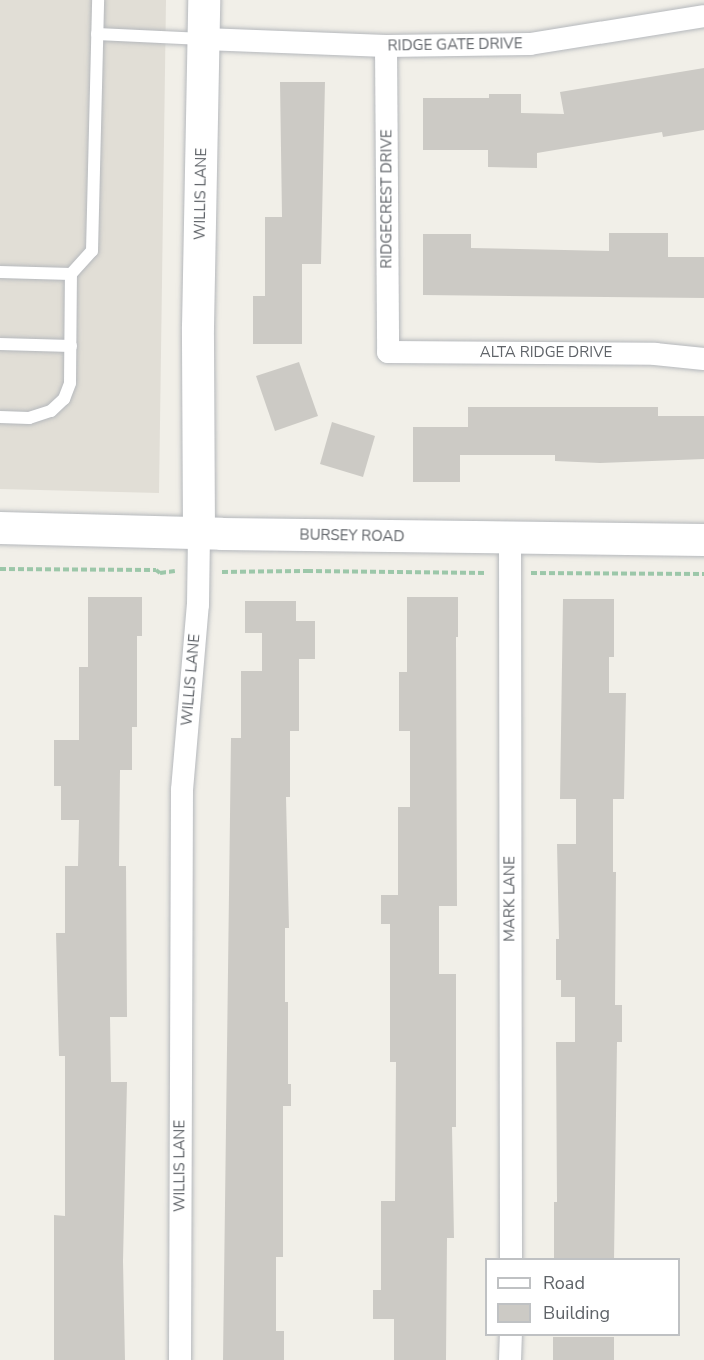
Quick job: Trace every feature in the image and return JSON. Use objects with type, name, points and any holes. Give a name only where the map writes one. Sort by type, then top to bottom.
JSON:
[{"type":"street","name":"WILLIS LANE","points":[[180,1360],[182,790],[198,605],[198,327],[204,0]]},
{"type":"street","name":"RIDGE GATE DRIVE","points":[[204,39],[386,46],[530,44],[704,16]]},
{"type":"street","name":"RIDGECREST DRIVE","points":[[386,46],[388,352]]},
{"type":"street","name":"ALTA RIDGE DRIVE","points":[[388,352],[655,354],[704,359]]},
{"type":"street","name":"BURSEY ROAD","points":[[0,528],[199,534],[704,540]]},
{"type":"street","name":"MARK LANE","points":[[510,538],[511,1258]]},
{"type":"street","points":[[510,1360],[511,1336]]},
{"type":"lane","points":[[0,417],[29,418],[51,411],[64,399],[70,383],[71,274],[92,251],[98,0]]},
{"type":"lane","points":[[97,34],[204,39]]},
{"type":"lane","points":[[0,272],[71,274]]},
{"type":"lane","points":[[0,344],[71,346]]},
{"type":"path","points":[[0,569],[704,574]]},
{"type":"shaded area","points":[[0,0],[166,0],[159,493],[0,489]]},
{"type":"building","points":[[704,68],[704,130],[663,137],[662,132],[537,153],[537,168],[488,167],[488,150],[423,150],[423,98],[489,98],[489,94],[521,94],[521,113],[564,114],[560,92]]},
{"type":"building","points":[[280,82],[325,82],[321,264],[302,264],[302,344],[253,344],[253,296],[265,296],[265,217],[282,217]]},
{"type":"building","points":[[609,233],[668,233],[668,257],[704,257],[704,298],[423,295],[423,234],[471,234],[471,248],[609,251]]},
{"type":"building","points":[[299,362],[318,416],[275,431],[256,376]]},
{"type":"building","points":[[468,407],[658,407],[658,416],[704,416],[704,459],[600,463],[555,461],[555,455],[460,455],[460,482],[413,482],[413,427],[468,427]]},
{"type":"building","points":[[332,422],[375,436],[363,477],[320,464]]},
{"type":"building","points":[[88,597],[142,597],[142,636],[137,636],[137,727],[132,727],[132,770],[120,770],[119,866],[126,866],[127,1017],[110,1017],[111,1082],[127,1082],[123,1261],[125,1360],[54,1360],[54,1215],[65,1216],[65,1056],[59,1056],[56,933],[65,933],[65,866],[78,866],[79,820],[61,820],[61,786],[54,786],[54,740],[79,740],[79,667],[88,667]]},
{"type":"building","points":[[407,597],[458,597],[458,637],[456,637],[457,906],[439,906],[439,974],[456,974],[456,1127],[452,1127],[454,1238],[447,1238],[446,1360],[394,1360],[394,1319],[373,1319],[373,1290],[381,1290],[381,1201],[395,1201],[396,1062],[390,1062],[390,924],[381,924],[381,895],[398,895],[398,807],[410,807],[410,731],[399,731],[399,672],[407,672]]},
{"type":"building","points":[[563,599],[614,599],[614,657],[609,657],[609,693],[626,693],[624,799],[613,799],[613,872],[616,872],[615,1005],[622,1005],[622,1042],[617,1042],[614,1258],[554,1258],[554,1202],[557,1202],[556,1042],[575,1042],[575,997],[561,997],[561,980],[556,980],[556,939],[559,939],[557,844],[576,844],[576,799],[560,799]]},
{"type":"building","points":[[245,601],[296,601],[296,621],[315,621],[315,659],[299,659],[299,731],[290,731],[290,797],[286,797],[289,928],[285,928],[285,1002],[288,1002],[288,1084],[291,1084],[291,1106],[283,1106],[283,1257],[276,1257],[276,1331],[284,1331],[284,1360],[223,1360],[231,738],[241,738],[241,671],[262,671],[262,633],[245,633]]},
{"type":"building","points":[[553,1337],[614,1337],[614,1360],[553,1360]]}]
